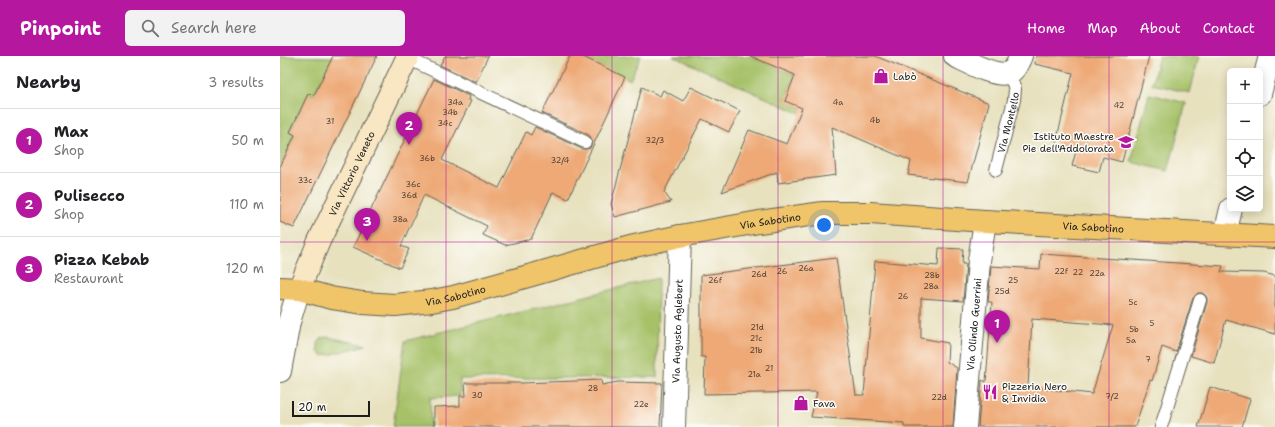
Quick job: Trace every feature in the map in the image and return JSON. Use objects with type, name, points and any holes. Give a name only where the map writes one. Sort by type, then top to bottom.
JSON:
[{"type":"main road","name":"Via Sabotino","points":[[290,288],[331,298],[364,303],[395,305],[432,301],[453,297],[630,247],[680,236],[759,222],[823,213],[870,213],[984,221],[1275,237]]},
{"type":"main road","points":[[280,271],[290,288]]},
{"type":"street","points":[[955,56],[997,73],[1015,64]]},
{"type":"street","points":[[1263,83],[1270,56]]},
{"type":"street","name":"Via Vittorio Veneto","points":[[290,288],[319,241],[407,57]]},
{"type":"street","points":[[1225,234],[1230,212]]},
{"type":"street","name":"Via Olindo Guerrini","points":[[964,427],[984,221]]},
{"type":"street","name":"Via Augusto Aglebert","points":[[674,427],[680,236]]},
{"type":"street","points":[[280,371],[289,322],[290,288]]},
{"type":"lane","name":"Via Vittorio Veneto","points":[[407,57],[585,142]]},
{"type":"lane","name":"Via Montello","points":[[996,170],[1014,100],[1015,64]]},
{"type":"lane","points":[[1161,427],[1200,300]]},
{"type":"green space","points":[[280,56],[333,57],[314,95],[308,94],[290,132],[295,135],[280,167]]},
{"type":"green space","points":[[581,56],[641,56],[630,80]]},
{"type":"green space","points":[[673,56],[750,56],[795,75],[785,100],[802,108],[799,113]]},
{"type":"green space","points":[[1159,56],[1199,56],[1190,93],[1152,84]]},
{"type":"green space","points":[[1149,94],[1186,103],[1168,171],[1131,162]]},
{"type":"green space","points":[[658,278],[657,377],[460,379],[460,396],[430,398],[431,427],[393,427],[405,341]]},
{"type":"green space","points":[[327,337],[366,345],[322,356],[318,351],[318,343],[322,338]]},
{"type":"building","points":[[333,56],[377,56],[294,228],[280,222],[280,167],[295,135],[290,132],[308,94],[314,95]]},
{"type":"building","points":[[445,56],[488,56],[476,82],[440,65]]},
{"type":"building","points":[[570,56],[581,56],[625,77],[568,199],[553,192],[531,239],[505,245],[483,235],[487,226],[424,195],[401,246],[409,249],[400,268],[353,247],[434,79],[469,96],[468,100],[471,101],[442,160],[499,188],[526,132],[531,135],[535,127],[582,149],[590,148],[592,142],[589,135],[542,113]]},
{"type":"building","points":[[750,56],[875,56],[989,103],[968,182],[908,175],[911,161],[832,127],[836,175],[778,183],[777,172],[722,192],[749,130],[787,144],[802,108],[785,101],[795,75]]},
{"type":"building","points":[[1036,56],[1149,56],[1122,162],[1103,157],[1099,172],[1072,166],[1076,151],[1055,146],[1073,73],[1035,64]]},
{"type":"building","points":[[642,87],[660,96],[663,90],[683,101],[691,87],[740,111],[729,132],[702,119],[664,192],[671,202],[615,217],[611,204]]},
{"type":"building","points":[[939,248],[963,249],[962,264],[966,264],[963,301],[921,298],[921,338],[948,343],[947,362],[957,368],[953,427],[904,427],[904,423],[811,417],[817,392],[704,394],[705,357],[701,357],[701,275],[836,258],[856,395],[864,395],[875,261],[938,266]]},
{"type":"building","points":[[1041,254],[1223,266],[1221,272],[1264,273],[1275,276],[1275,334],[1226,320],[1214,363],[1191,356],[1207,302],[1205,295],[1198,293],[1193,298],[1176,352],[1162,347],[1152,381],[1150,380],[1135,427],[978,427],[982,380],[986,382],[992,302],[988,302],[991,266],[1040,269]],"holes":[[[1032,319],[1113,325],[1092,394],[1028,387]]]},
{"type":"building","points":[[601,380],[602,385],[618,382],[662,383],[660,427],[434,427],[434,407],[460,406],[460,396],[466,396],[465,383],[522,383]]},
{"type":"building","points":[[1210,387],[1250,399],[1242,427],[1198,427]]},
{"type":"place","name":"Labò","points":[[881,76]]},
{"type":"place","name":"Istituto Maestre Pie dell'Addolorata","points":[[1126,142]]},
{"type":"place","name":"Pulisecco","points":[[409,145]]},
{"type":"place","name":"Pizza Kebab","points":[[367,241]]},
{"type":"place","name":"Max","points":[[997,343]]},
{"type":"place","name":"Pizzeria Nero & Invidia","points":[[990,392]]},
{"type":"place","name":"Fava","points":[[801,403]]}]
